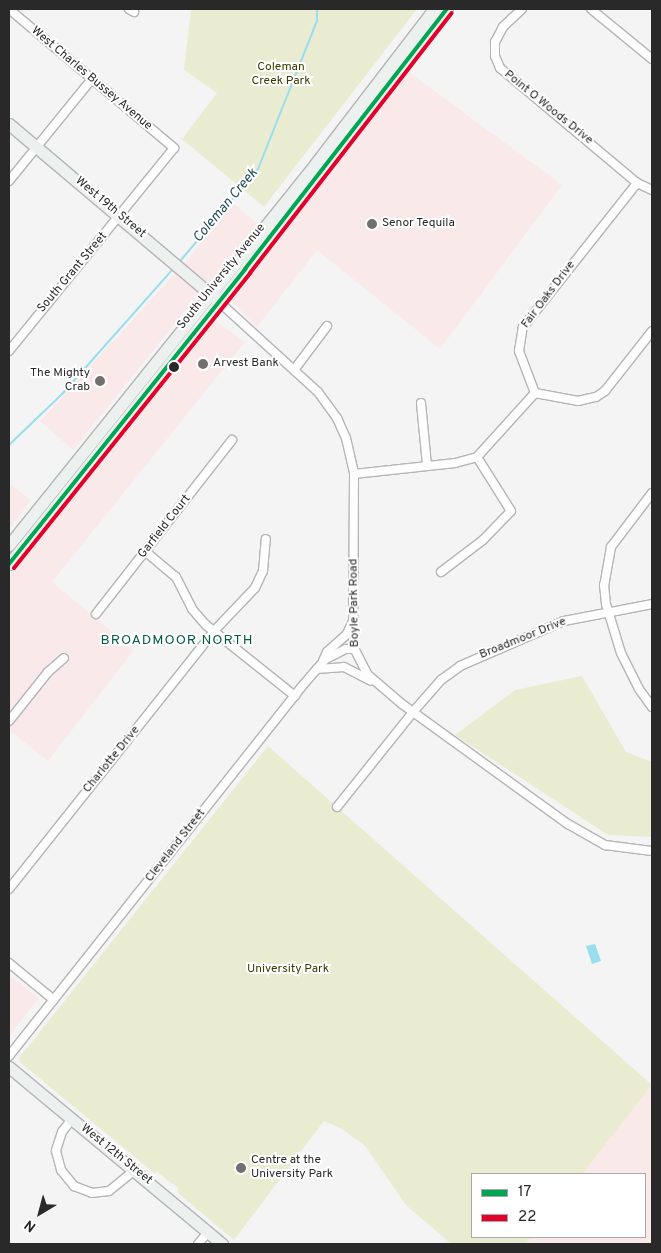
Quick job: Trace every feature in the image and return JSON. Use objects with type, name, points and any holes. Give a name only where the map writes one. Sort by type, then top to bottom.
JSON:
[{"type":"main road","name":"South University Avenue","points":[[9,564],[434,9]]},
{"type":"main road","name":"South University Avenue","points":[[9,545],[448,9]]},
{"type":"main road","name":"West 19th Street","points":[[9,124],[178,264],[214,297]]},
{"type":"main road","name":"West 12th Street","points":[[9,1067],[222,1244]]},
{"type":"street","name":"Point O Woods Drive","points":[[522,9],[503,27],[495,42],[495,56],[500,68],[637,183],[652,190]]},
{"type":"street","points":[[591,9],[652,59]]},
{"type":"street","name":"West Charles Bussey Avenue","points":[[9,10],[174,148]]},
{"type":"street","points":[[9,181],[92,79]]},
{"type":"street","name":"South Grant Street","points":[[9,351],[174,148]]},
{"type":"street","name":"Fair Oaks Drive","points":[[535,393],[519,351],[523,327],[637,183]]},
{"type":"street","name":"Boyle Park Road","points":[[214,297],[318,392],[337,418],[350,448],[354,474],[354,650],[374,682],[568,824],[597,841],[635,851],[652,850]]},
{"type":"street","points":[[294,370],[327,326]]},
{"type":"street","points":[[354,474],[454,463],[477,457],[535,393],[578,401],[596,397],[606,391],[652,331]]},
{"type":"street","points":[[421,404],[427,465]]},
{"type":"street","name":"Garfield Court","points":[[96,614],[232,440]]},
{"type":"street","points":[[441,572],[483,540],[511,511],[477,457]]},
{"type":"street","points":[[652,493],[619,535],[607,558],[604,584],[608,613],[633,677],[652,707]]},
{"type":"street","name":"Charlotte Drive","points":[[9,889],[214,632],[260,578],[266,539]]},
{"type":"street","points":[[146,552],[176,577],[192,609],[214,632],[294,696]]},
{"type":"street","name":"Broadmoor Drive","points":[[337,807],[441,680],[476,657],[564,621],[652,604]]},
{"type":"street","points":[[323,662],[327,652],[347,634],[354,619]]},
{"type":"street","name":"Cleveland Street","points":[[9,1056],[294,696],[323,662],[346,649],[354,650]]},
{"type":"street","points":[[9,721],[48,672],[64,658]]},
{"type":"street","points":[[317,669],[344,668],[374,682]]},
{"type":"street","points":[[9,963],[54,1000]]},
{"type":"street","points":[[72,1119],[58,1140],[56,1151],[61,1170],[74,1186],[92,1192],[109,1191],[134,1171]]},
{"type":"street","points":[[198,1244],[208,1232]]},
{"type":"shaded area","points":[[409,72],[562,185],[440,349],[317,250],[257,327],[231,301]]},
{"type":"shaded area","points":[[233,203],[259,225],[209,283],[185,263]]},
{"type":"shaded area","points":[[179,269],[198,288],[198,295],[73,450],[40,421]]},
{"type":"shaded area","points":[[214,320],[245,342],[52,582],[134,650],[48,761],[9,730],[9,575]]},
{"type":"shaded area","points":[[9,483],[31,500],[9,530]]},
{"type":"shaded area","points":[[9,975],[39,998],[9,1036]]},
{"type":"shaded area","points":[[652,1085],[652,1244],[525,1244],[530,1238],[646,1238],[646,1173],[582,1173]]},
{"type":"green space","name":"Coleman Creek Park","points":[[191,9],[417,9],[264,207],[182,139],[217,93],[184,70]]},
{"type":"green space","points":[[582,676],[626,752],[652,762],[652,837],[608,835],[455,735],[515,690]]},
{"type":"green space","name":"University Park","points":[[268,746],[652,1085],[583,1173],[471,1173],[471,1238],[530,1238],[525,1244],[451,1244],[406,1205],[365,1146],[342,1129],[324,1121],[234,1240],[178,1193],[178,1188],[157,1172],[154,1173],[20,1062],[19,1058]]},
{"type":"water","points":[[595,944],[601,961],[592,964],[586,946]]},
{"type":"waterway","name":"Coleman Creek","points":[[181,260],[258,169],[317,21],[317,9]]},
{"type":"waterway","name":"Coleman Creek","points":[[9,445],[62,394],[174,268]]},
{"type":"transit line","name":"17","points":[[9,564],[245,269],[447,9]]},
{"type":"transit line","name":"22","points":[[14,568],[250,273],[452,13]]},
{"type":"place","name":"Senor Tequila","points":[[372,224]]},
{"type":"place","name":"Arvest Bank","points":[[203,364]]},
{"type":"place","name":"The Mighty Crab","points":[[100,381]]},
{"type":"place","name":"Centre at the University Park","points":[[241,1168]]},
{"type":"district","name":"BROADMOOR NORTH","points":[[177,641]]}]
